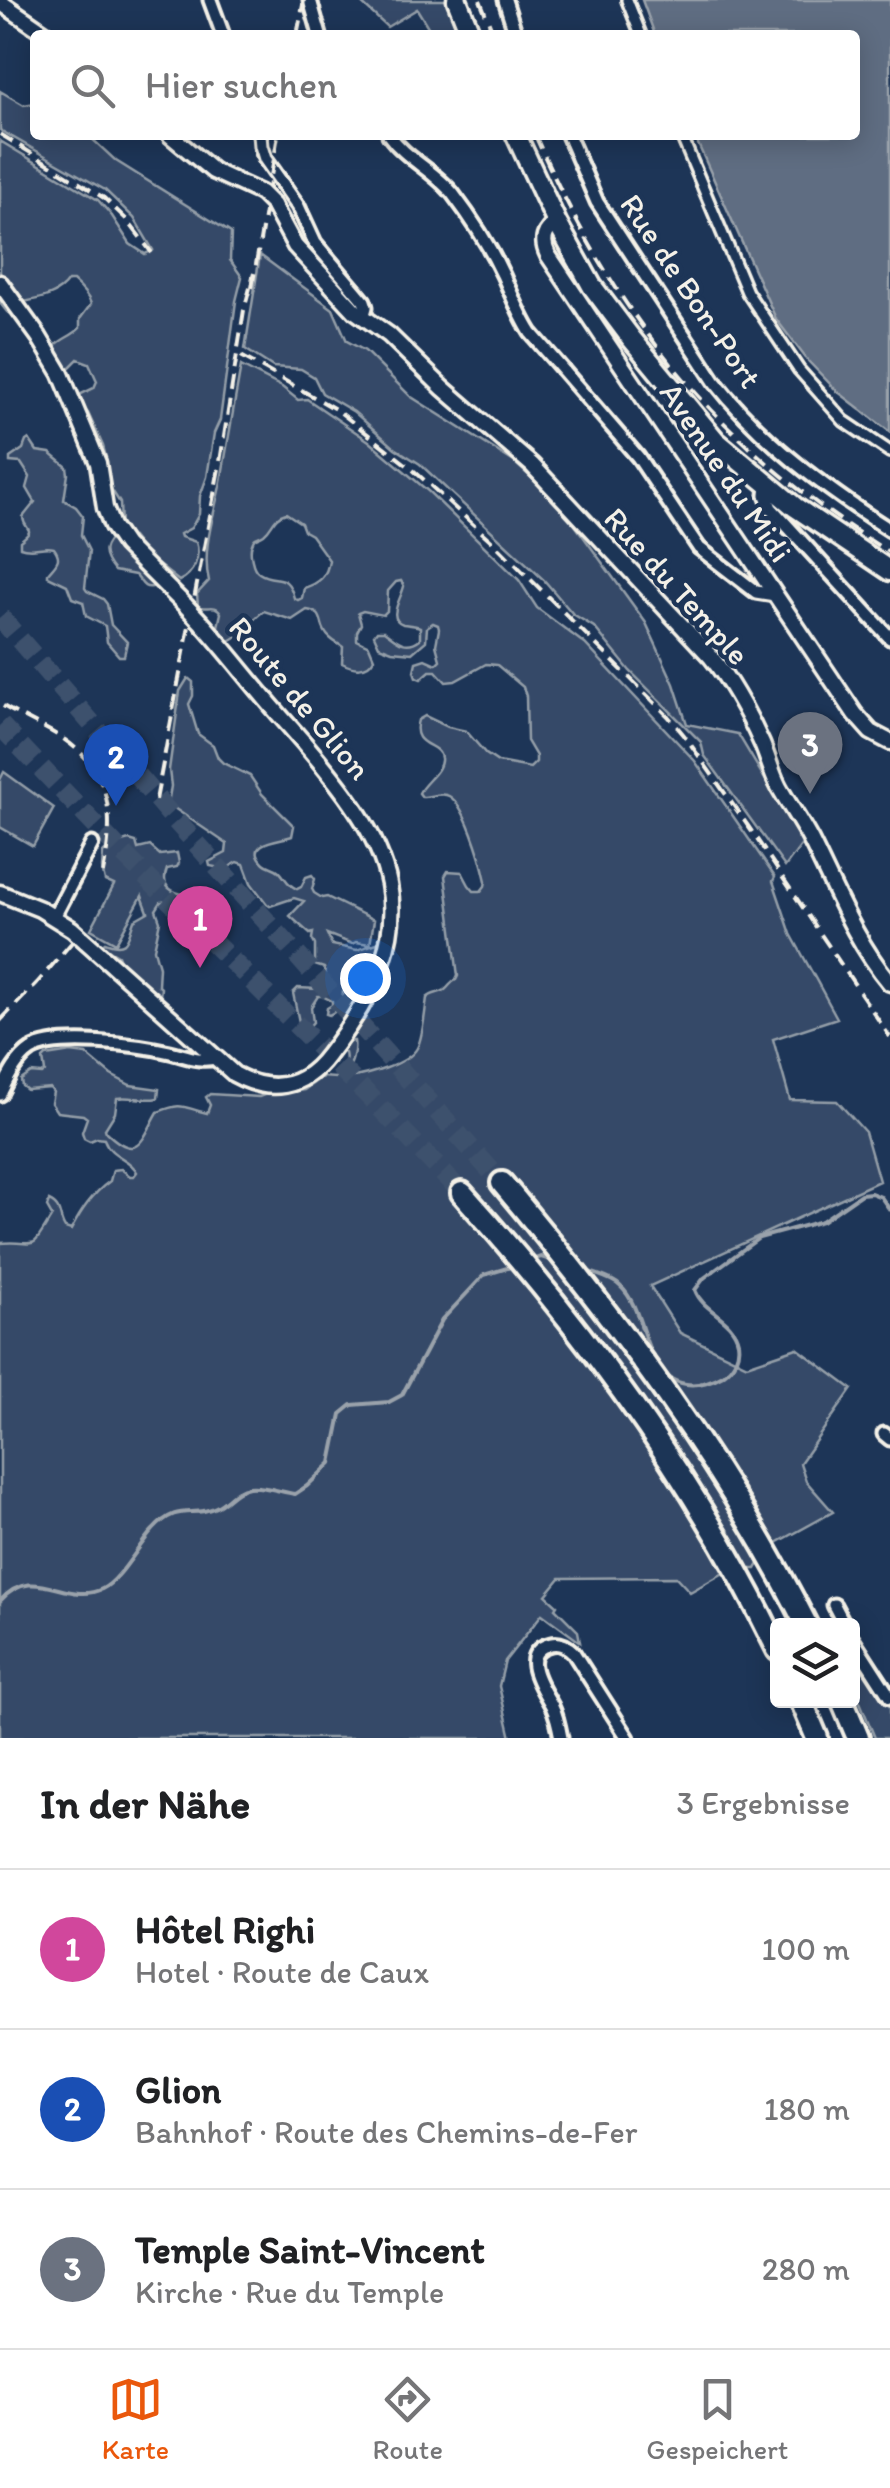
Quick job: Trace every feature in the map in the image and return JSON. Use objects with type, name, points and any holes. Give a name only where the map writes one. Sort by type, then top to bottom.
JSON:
[{"type":"highway","points":[[502,1183],[592,1292],[651,1372],[729,1488],[803,1618]]},
{"type":"highway","points":[[462,1193],[588,1343],[650,1430],[728,1556],[770,1635]]},
{"type":"highway","points":[[804,1708],[816,1738]]},
{"type":"highway","points":[[845,1708],[858,1738]]},
{"type":"main road","points":[[457,0],[469,30]]},
{"type":"main road","points":[[518,140],[592,286],[716,441],[823,528],[890,571]]},
{"type":"street","points":[[210,0],[221,30]]},
{"type":"street","points":[[310,0],[319,30]]},
{"type":"street","points":[[505,0],[514,30]]},
{"type":"street","points":[[628,0],[640,30]]},
{"type":"street","points":[[0,2],[41,30]]},
{"type":"street","points":[[176,140],[213,172],[261,193],[274,205],[298,250],[363,318]]},
{"type":"street","points":[[260,140],[266,158],[298,206],[315,243],[364,301],[363,318]]},
{"type":"street","points":[[393,140],[449,190],[491,251],[531,332],[638,457],[698,548],[756,592],[775,595]]},
{"type":"street","name":"Rue de Bon-Port","points":[[570,140],[597,202],[736,408],[795,463],[890,530]]},
{"type":"street","points":[[683,140],[746,292],[799,370],[844,421],[890,452]]},
{"type":"street","name":"Avenue du Midi","points":[[557,223],[545,234],[548,254],[860,720],[871,732],[890,742]]},
{"type":"street","name":"Route de Glion","points":[[0,283],[61,374],[98,464],[112,526],[125,545],[229,652],[360,814],[380,852],[392,894],[391,929],[375,983],[337,1044],[313,1073],[288,1084],[270,1086],[250,1083],[234,1074],[72,929],[0,892]]},
{"type":"street","name":"Rue du Temple","points":[[363,318],[383,330],[442,388],[538,471],[719,667],[754,726],[780,788],[845,913],[872,960],[890,982]]},
{"type":"street","points":[[767,486],[771,508],[890,638]]},
{"type":"street","points":[[54,917],[92,844]]},
{"type":"street","points":[[0,1094],[27,1053],[58,1042],[136,1047],[195,1060],[216,1058]]},
{"type":"street","points":[[834,1605],[841,1618]]},
{"type":"street","points":[[562,1738],[533,1668],[538,1652],[557,1643],[568,1646],[578,1657],[628,1738]]},
{"type":"street","points":[[860,1650],[890,1697]]},
{"type":"shaded area","points":[[358,0],[448,0],[460,30],[430,30],[417,9],[387,27]]},
{"type":"shaded area","points":[[642,0],[890,0],[890,432],[837,391],[776,319],[696,140],[860,140],[860,30],[653,30]]},
{"type":"shaded area","points":[[0,91],[24,105],[30,104],[30,140],[93,140],[116,161],[231,233],[230,260],[242,277],[220,420],[214,433],[199,514],[191,528],[180,534],[196,542],[197,559],[189,574],[179,581],[147,556],[132,537],[126,539],[154,583],[152,587],[144,586],[135,575],[114,571],[105,557],[107,543],[121,527],[120,503],[106,481],[103,446],[88,413],[79,404],[81,394],[94,388],[97,381],[89,363],[78,359],[69,368],[63,365],[55,346],[80,328],[80,319],[91,304],[88,297],[73,281],[68,281],[54,293],[23,302],[14,315],[0,303],[0,141],[98,200],[130,244],[145,254],[153,250],[134,218],[105,190],[0,130]]},
{"type":"shaded area","points":[[260,255],[333,309],[347,341],[365,351],[410,396],[514,462],[559,503],[646,623],[687,724],[738,734],[803,843],[785,867],[704,755],[701,742],[630,671],[594,627],[573,614],[544,580],[420,464],[354,412],[322,393],[314,377],[301,369],[273,367],[245,349]]},
{"type":"shaded area","points":[[241,366],[298,400],[307,399],[369,441],[429,492],[519,580],[537,608],[585,644],[695,761],[775,877],[773,881],[791,934],[837,1018],[773,1039],[790,1100],[837,1101],[865,1132],[879,1181],[650,1286],[680,1333],[747,1365],[797,1348],[852,1389],[800,1463],[806,1481],[833,1512],[755,1555],[759,1564],[756,1569],[750,1569],[745,1561],[690,1592],[676,1577],[560,1578],[546,1595],[578,1631],[580,1642],[542,1614],[505,1661],[499,1686],[511,1738],[0,1738],[0,1243],[36,1241],[52,1216],[47,1207],[49,1201],[58,1210],[65,1228],[71,1230],[88,1203],[110,1181],[113,1170],[121,1169],[130,1176],[137,1172],[104,1139],[84,1138],[87,1118],[83,1115],[57,1112],[51,1103],[50,1088],[27,1090],[21,1080],[31,1073],[45,1072],[46,1056],[71,1052],[86,1054],[130,1085],[159,1089],[158,1098],[117,1098],[115,1113],[105,1129],[117,1141],[133,1147],[143,1139],[158,1112],[183,1106],[207,1113],[210,1105],[206,1097],[210,1094],[259,1097],[274,1091],[304,1090],[322,1077],[335,1078],[346,1060],[339,1046],[350,1042],[354,1041],[354,1050],[346,1075],[349,1078],[405,1059],[419,1043],[427,998],[445,990],[458,976],[445,876],[448,871],[462,872],[474,891],[481,891],[486,881],[460,808],[446,795],[422,797],[419,793],[439,768],[441,758],[418,736],[418,720],[425,716],[466,731],[498,762],[530,768],[536,762],[527,741],[523,687],[497,665],[486,664],[455,681],[446,682],[436,671],[421,679],[416,677],[416,662],[425,659],[436,664],[440,660],[436,645],[439,629],[433,623],[427,627],[426,641],[412,653],[379,646],[374,635],[377,631],[405,644],[420,639],[420,627],[403,624],[396,618],[404,586],[401,581],[388,591],[387,611],[383,615],[358,613],[361,624],[357,640],[369,646],[374,658],[364,667],[342,663],[343,647],[326,633],[320,617],[313,612],[307,610],[292,620],[264,611],[225,642],[217,631],[221,613],[216,608],[198,606],[197,594],[209,581],[208,544]],"holes":[[[286,513],[301,523],[329,560],[324,575],[304,588],[298,600],[284,581],[257,571],[251,547],[254,539],[281,515]]]},
{"type":"shaded area","points":[[29,439],[37,451],[50,453],[67,467],[64,500],[83,516],[81,535],[89,551],[85,588],[107,604],[111,625],[127,642],[124,656],[119,656],[107,642],[105,626],[86,616],[83,602],[72,598],[67,585],[48,576],[58,559],[54,548],[20,547],[29,531],[23,517],[35,502],[27,488],[30,477],[21,463],[10,462],[10,458]]},
{"type":"shaded area","points":[[188,678],[193,682],[189,704],[198,734],[213,745],[223,763],[250,776],[294,826],[292,836],[261,846],[259,856],[264,863],[297,889],[312,875],[314,893],[374,920],[370,944],[352,944],[327,934],[332,945],[357,950],[377,943],[381,946],[379,954],[355,981],[357,997],[353,999],[348,991],[343,991],[340,1006],[329,1015],[327,1008],[332,1001],[318,996],[311,1007],[313,1022],[306,1030],[300,1027],[293,993],[298,988],[318,989],[326,974],[324,968],[315,965],[313,933],[290,916],[304,901],[294,898],[270,906],[251,883],[244,864],[238,862],[225,869],[210,866],[209,862],[226,853],[227,844],[168,804],[180,691]]},
{"type":"shaded area","points":[[4,772],[54,808],[33,846],[0,827],[0,780]]},
{"type":"shaded area","points":[[136,842],[138,849],[150,846],[160,855],[177,853],[179,863],[167,869],[166,885],[194,901],[194,916],[188,921],[176,917],[166,901],[156,910],[160,921],[154,949],[160,996],[123,968],[118,955],[101,945],[126,942],[134,920],[148,912],[142,896],[116,943],[91,929],[114,885],[105,881],[103,853],[111,845]]},
{"type":"shaded area","points":[[862,1662],[873,1684],[876,1682],[890,1704],[890,1738],[875,1738],[860,1702]]},
{"type":"waterway","points":[[585,1270],[617,1283],[629,1297],[660,1369],[671,1379],[700,1384],[727,1372],[738,1347],[730,1326],[704,1304],[695,1290],[704,1278],[759,1238],[822,1221],[861,1194],[881,1197],[890,1210]]},
{"type":"waterway","points":[[532,1260],[541,1257],[557,1262]]},
{"type":"waterway","points":[[0,1601],[26,1585],[75,1593],[102,1589],[170,1516],[207,1510],[249,1487],[295,1494],[331,1463],[341,1414],[352,1405],[389,1402],[402,1395],[442,1320],[484,1275],[514,1266]]},
{"type":"tunnel","points":[[0,617],[168,812],[502,1183]]},
{"type":"tunnel","points":[[0,725],[121,852],[462,1193]]},
{"type":"railway","points":[[298,30],[304,0]]},
{"type":"railway","points":[[480,0],[492,30]]},
{"type":"railway","points":[[0,134],[104,198],[152,253]]},
{"type":"railway","points":[[252,288],[277,140]]},
{"type":"railway","points":[[537,140],[600,263],[678,373],[773,468],[890,553]]},
{"type":"railway","points":[[156,800],[219,468],[244,310],[254,273]]},
{"type":"railway","points":[[241,356],[337,410],[411,468],[498,547],[668,716],[748,826],[890,1037]]},
{"type":"railway","points":[[3,706],[65,740],[93,768],[109,817],[103,873]]},
{"type":"railway","points":[[0,1021],[73,941]]},
{"type":"place","name":"Temple Saint-Vincent","points":[[810,794]]},
{"type":"place","name":"Glion","points":[[116,806]]},
{"type":"place","name":"Hôtel Righi","points":[[200,968]]}]
